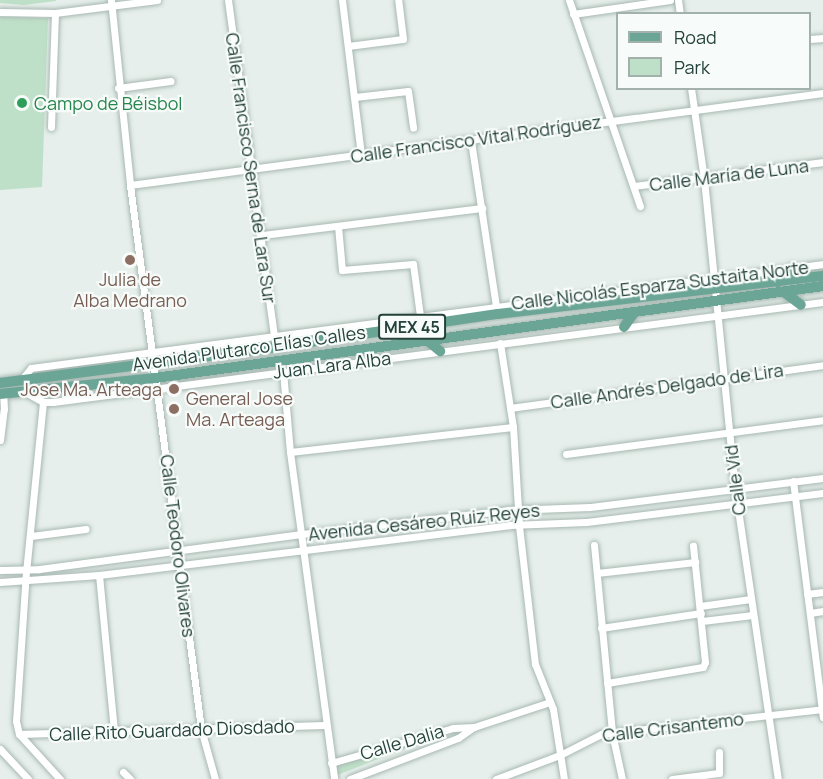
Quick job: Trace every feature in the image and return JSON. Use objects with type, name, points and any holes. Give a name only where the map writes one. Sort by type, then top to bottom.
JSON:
[{"type":"main road","points":[[793,268],[781,287],[801,304]]},
{"type":"main road","name":"Avenida Plutarco Elías Calles","points":[[781,287],[823,276]]},
{"type":"main road","name":"Avenida Plutarco Elías Calles","points":[[22,386],[153,358],[334,338],[714,289],[823,286]]},
{"type":"main road","name":"Avenida Plutarco Elías Calles","points":[[1,388],[156,383],[340,352],[633,314],[714,289]]},
{"type":"main road","points":[[618,291],[636,298]]},
{"type":"main road","points":[[624,327],[633,314]]},
{"type":"main road","points":[[418,316],[430,324]]},
{"type":"main road","points":[[334,338],[348,327]]},
{"type":"main road","points":[[428,340],[440,351]]},
{"type":"street","points":[[0,12],[54,13],[111,2],[157,0]]},
{"type":"street","name":"Calle Francisco Serna de Lara Sur","points":[[228,0],[274,337]]},
{"type":"street","points":[[342,0],[361,155]]},
{"type":"street","points":[[348,46],[403,39],[398,0]]},
{"type":"street","points":[[569,0],[640,206]]},
{"type":"street","points":[[573,14],[670,0]]},
{"type":"street","name":"Calle Teodoro Olivares","points":[[111,2],[118,88],[130,185],[180,551],[201,729],[215,779]]},
{"type":"street","points":[[51,127],[54,13]]},
{"type":"street","points":[[118,88],[171,81]]},
{"type":"street","points":[[355,97],[408,90],[413,128]]},
{"type":"street","name":"Calle Vid","points":[[691,90],[704,179],[735,489],[778,779]]},
{"type":"street","name":"Calle Francisco Vital Rodríguez","points":[[130,185],[471,141],[693,108],[823,93]]},
{"type":"street","name":"Calle Nicolás Esparza Sustaita Norte","points":[[471,141],[496,306]]},
{"type":"street","name":"Calle María de Luna","points":[[634,186],[704,179],[823,162]]},
{"type":"street","points":[[261,235],[482,208]]},
{"type":"street","points":[[338,226],[342,270],[413,264],[418,316]]},
{"type":"street","name":"Calle Nicolás Esparza Sustaita Norte","points":[[153,358],[274,337],[496,306],[618,291],[714,289],[793,268],[823,264]]},
{"type":"street","name":"Juan Lara Alba","points":[[43,402],[156,383],[342,364],[823,302]]},
{"type":"street","points":[[500,343],[513,427],[519,526],[535,664],[553,709],[564,779]]},
{"type":"street","points":[[340,352],[342,364]]},
{"type":"street","name":"Calle Andrés Delgado de Lira","points":[[510,408],[823,364]]},
{"type":"street","points":[[283,370],[290,452],[334,779]]},
{"type":"street","points":[[22,386],[43,402],[26,571],[16,721],[19,734],[60,779]]},
{"type":"street","points":[[0,440],[1,388]]},
{"type":"street","points":[[566,454],[823,420]]},
{"type":"street","points":[[290,452],[513,427]]},
{"type":"street","name":"Avenida Cesáreo Ruiz Reyes","points":[[0,570],[26,571],[302,534],[519,510],[590,507],[823,478]]},
{"type":"street","points":[[793,482],[823,712]]},
{"type":"street","name":"Avenida Cesáreo Ruiz Reyes","points":[[0,582],[99,575],[303,549],[519,526],[586,522],[823,493]]},
{"type":"street","points":[[31,536],[86,529]]},
{"type":"street","points":[[594,545],[612,733],[622,779]]},
{"type":"street","points":[[607,683],[701,668],[705,662],[693,546]]},
{"type":"street","points":[[597,573],[695,562]]},
{"type":"street","points":[[99,575],[114,732]]},
{"type":"street","points":[[807,594],[823,592]]},
{"type":"street","points":[[601,628],[701,613],[751,599]]},
{"type":"street","points":[[810,613],[823,611]]},
{"type":"street","points":[[701,613],[753,615]]},
{"type":"street","name":"Calle Dalia","points":[[350,779],[458,738],[474,728],[550,702]]},
{"type":"street","name":"Calle Crisantemo","points":[[496,779],[560,755],[601,734],[823,712]]},
{"type":"street","name":"Calle Rito Guardado Diosdado","points":[[19,734],[325,725]]},
{"type":"street","name":"Calle Dalia","points":[[331,763],[453,728],[474,728]]},
{"type":"street","points":[[0,749],[28,779]]},
{"type":"street","points":[[672,779],[720,776],[719,752]]},
{"type":"street","points":[[123,772],[130,779]]},
{"type":"green space","points":[[0,0],[56,1],[24,5],[0,3]]},
{"type":"green space","name":"Campo de Béisbol","points":[[0,17],[48,18],[42,187],[0,190]]},
{"type":"green space","points":[[447,732],[335,776],[332,764]]},
{"type":"place","name":"Campo de Béisbol","points":[[22,103]]},
{"type":"place","name":"Julia de Alba Medrano","points":[[130,260]]},
{"type":"place","name":"Jose Ma. Arteaga","points":[[174,389]]},
{"type":"place","name":"General Jose Ma. Arteaga","points":[[174,409]]}]
